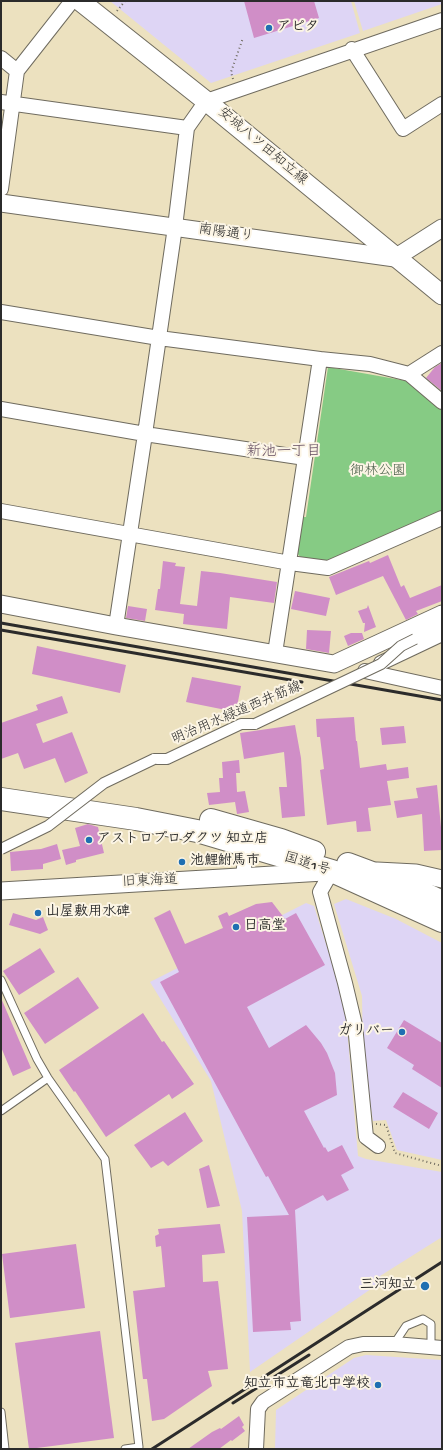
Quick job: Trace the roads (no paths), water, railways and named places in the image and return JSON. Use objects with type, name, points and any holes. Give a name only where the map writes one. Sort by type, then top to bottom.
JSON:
[{"type":"highway","name":"国道1号","points":[[1,784],[138,804],[201,817],[281,840],[415,889],[442,902]]},
{"type":"highway","name":"国道1号","points":[[1,799],[136,819],[197,831],[332,871],[442,921]]},
{"type":"main road","name":"安城八ツ田知立線","points":[[80,1],[206,101],[395,258],[442,295]]},
{"type":"street","points":[[1,189],[7,103],[17,71],[72,1]]},
{"type":"street","points":[[116,626],[146,434],[175,227],[187,128],[206,101],[352,49],[442,20]]},
{"type":"street","points":[[352,49],[403,129],[442,104]]},
{"type":"street","points":[[1,58],[17,71]]},
{"type":"street","points":[[7,103],[187,128]]},
{"type":"street","name":"南陽通り","points":[[1,203],[395,258]]},
{"type":"street","points":[[395,258],[442,228]]},
{"type":"street","points":[[1,312],[159,338],[370,364],[409,374],[442,402]]},
{"type":"street","points":[[409,374],[442,353]]},
{"type":"street","points":[[275,653],[290,563],[320,359]]},
{"type":"street","points":[[1,409],[146,434],[305,458]]},
{"type":"street","points":[[1,511],[290,563],[328,568],[442,518]]},
{"type":"street","points":[[1,604],[116,626],[334,664],[442,614]]},
{"type":"street","name":"明治用水緑道西井筋線","points":[[1,849],[48,826],[104,783],[154,759],[167,759],[241,724],[255,724],[381,664],[401,646],[442,625]]},
{"type":"street","points":[[442,634],[364,671],[442,688]]},
{"type":"street","points":[[236,843],[244,858],[243,877]]},
{"type":"street","name":"旧東海道","points":[[1,891],[364,870],[416,873],[442,879]]},
{"type":"street","points":[[332,871],[320,892],[355,1025],[366,1137],[378,1146]]},
{"type":"street","points":[[256,1449],[258,1409],[263,1402],[349,1347],[363,1344],[394,1344],[437,1347]]},
{"type":"lane","points":[[1,980],[37,1059],[48,1078],[105,1159],[139,1447],[125,1449]]},
{"type":"lane","points":[[1,1112],[48,1078]]},
{"type":"lane","points":[[394,1344],[406,1326],[423,1319],[431,1324],[437,1347]]},
{"type":"lane","points":[[1,1412],[5,1449]]},
{"type":"railway","points":[[1,623],[442,700]]},
{"type":"railway","points":[[1,630],[302,682]]},
{"type":"railway","points":[[152,1449],[442,1262]]},
{"type":"railway","points":[[233,1403],[309,1355]]},
{"type":"place","name":"アピタ","points":[[269,28]]},
{"type":"place","name":"アストロプロダクツ 知立店","points":[[89,840]]},
{"type":"place","name":"池鯉鮒馬市","points":[[182,862]]},
{"type":"place","name":"山屋敷用水碑","points":[[38,913]]},
{"type":"place","name":"日高堂","points":[[236,927]]},
{"type":"place","name":"ガリバー","points":[[402,1032]]},
{"type":"place","name":"三河知立","points":[[425,1286]]},
{"type":"place","name":"知立市立竜北中学校","points":[[378,1385]]},
{"type":"district","name":"新池一丁目","points":[[284,453]]},
{"type":"park label","name":"御林公園","points":[[378,472]]}]
